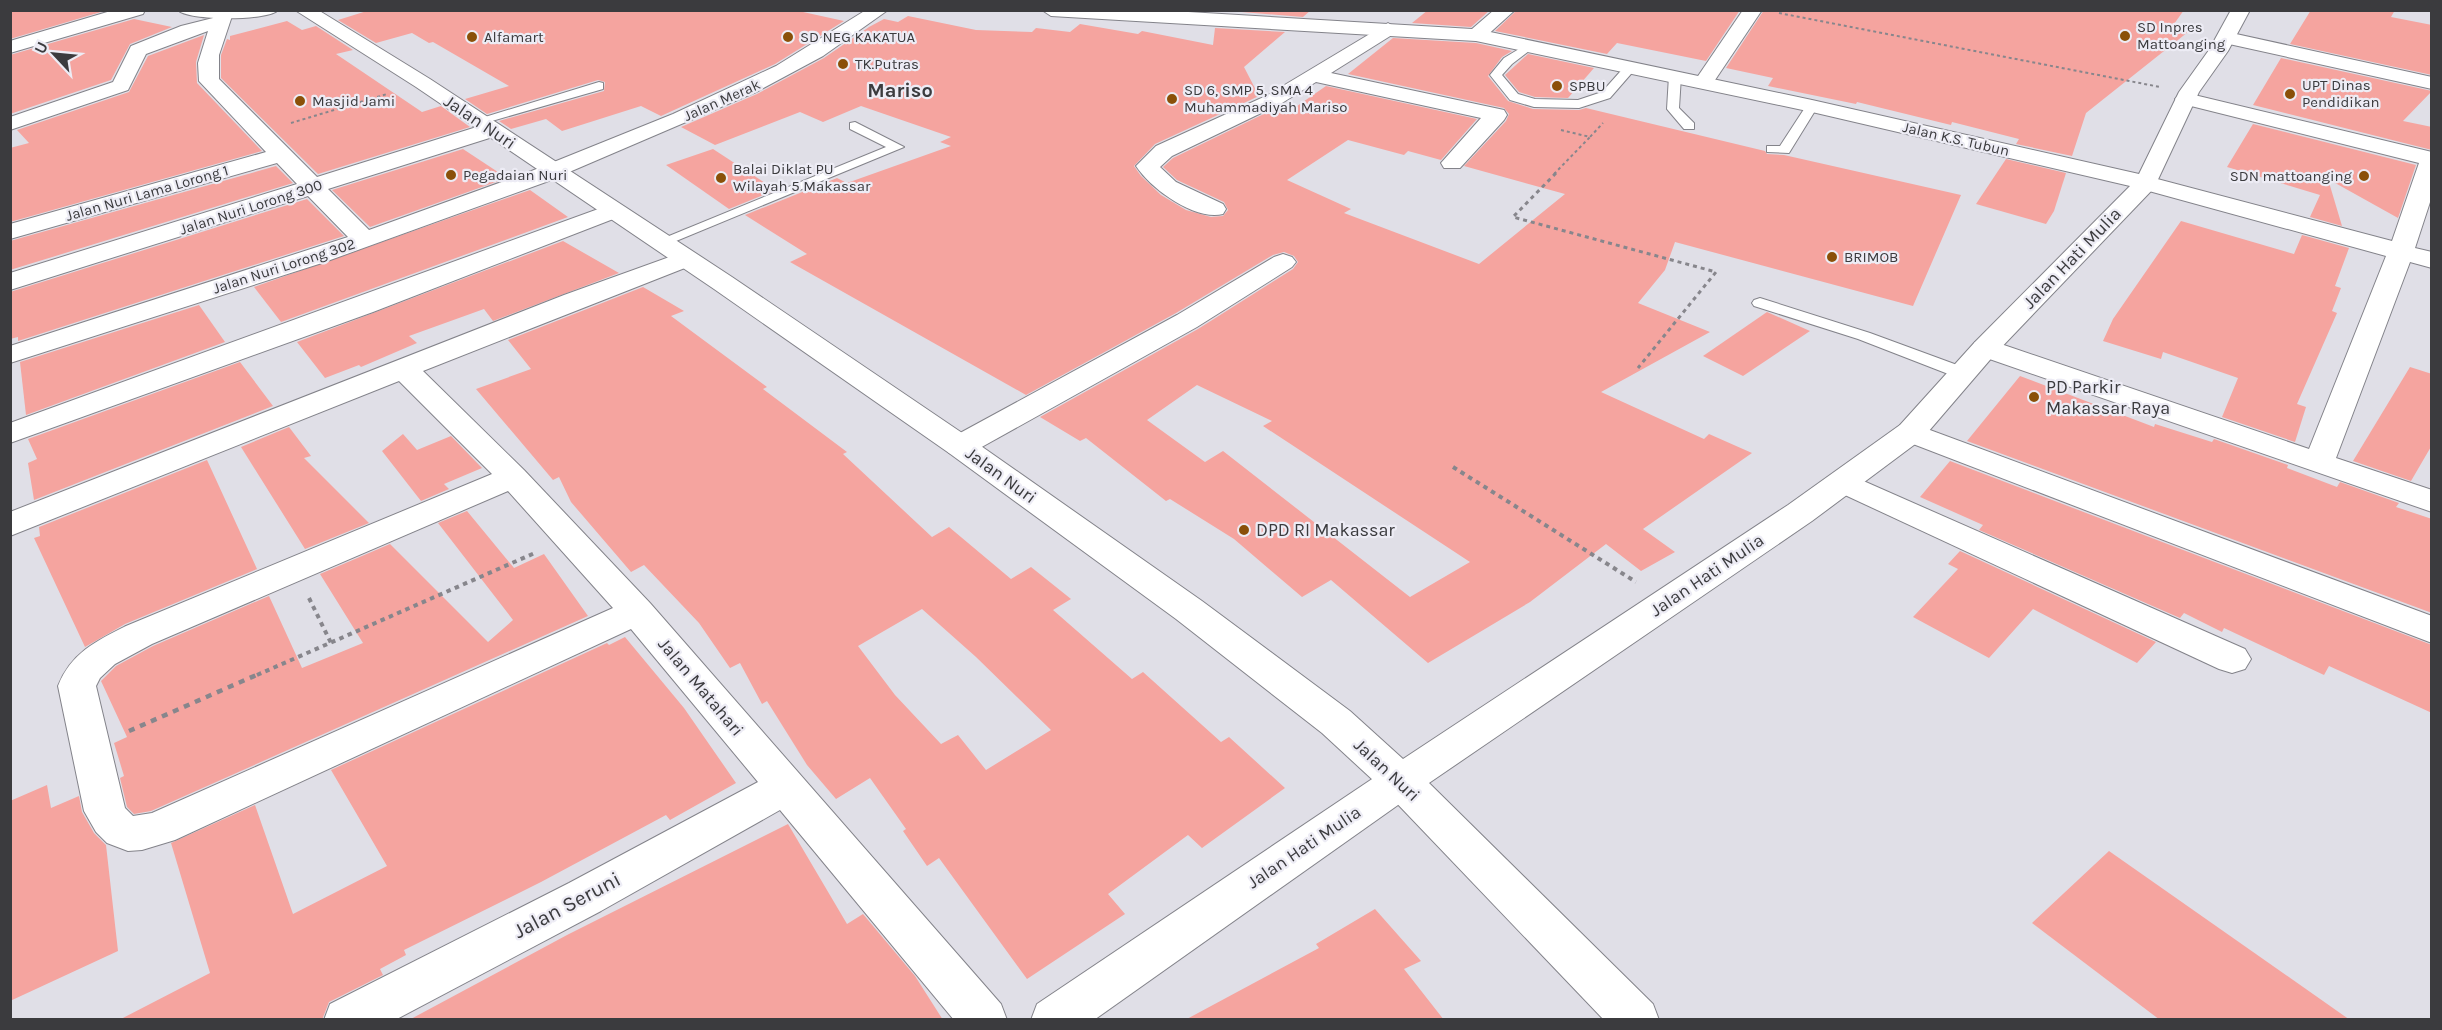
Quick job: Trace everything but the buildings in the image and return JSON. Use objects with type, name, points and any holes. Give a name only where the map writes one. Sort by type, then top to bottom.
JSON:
[{"type":"street","points":[[10,47],[136,10]]},
{"type":"street","points":[[187,10],[223,18]]},
{"type":"street","points":[[10,124],[121,86],[138,50],[223,18],[269,10]]},
{"type":"street","name":"Jalan Nuri","points":[[304,10],[423,83],[960,446],[1263,666],[1336,722],[1401,781],[1636,1020]]},
{"type":"street","name":"Jalan Merak","points":[[555,171],[764,81],[812,56],[879,10]]},
{"type":"street","name":"Jalan K.S. Tubun","points":[[1051,10],[1476,35],[1704,82],[2146,183],[2432,260]]},
{"type":"street","points":[[1476,35],[1506,10]]},
{"type":"street","points":[[1704,82],[1753,10]]},
{"type":"street","name":"Jalan Hati Mulia","points":[[1054,1020],[1401,781],[1843,482],[1911,432],[1984,348],[2146,183],[2187,96],[2227,38],[2241,10]]},
{"type":"street","points":[[223,18],[210,46],[206,69],[209,81],[364,239]]},
{"type":"street","points":[[1214,209],[1158,181],[1148,166],[1164,151],[1275,99],[1388,29]]},
{"type":"street","points":[[2227,38],[2432,83]]},
{"type":"street","points":[[1315,75],[1496,115],[1452,163]]},
{"type":"street","points":[[2187,96],[2431,159],[2401,251],[2319,462]]},
{"type":"street","name":"Jalan Nuri Lorong 300","points":[[10,282],[315,187],[485,126]]},
{"type":"street","name":"Jalan Nuri Lama Lorong 1","points":[[10,232],[283,154]]},
{"type":"street","name":"Jalan Nuri Lorong 302","points":[[10,355],[364,239],[555,171]]},
{"type":"street","points":[[10,434],[363,306],[612,211]]},
{"type":"street","points":[[10,525],[686,259]]},
{"type":"street","points":[[960,446],[1187,321],[1283,262]]},
{"type":"street","points":[[1984,348],[2432,502]]},
{"type":"street","name":"Jalan Matahari","points":[[403,369],[513,477],[637,612],[984,1020]]},
{"type":"street","points":[[1911,432],[2432,630]]},
{"type":"street","points":[[513,477],[139,635],[111,649],[87,667],[80,676],[77,686],[89,748],[105,811],[112,824],[123,833],[139,834],[203,810],[637,612]]},
{"type":"street","points":[[1843,482],[2232,659]]},
{"type":"street","name":"Jalan Seruni","points":[[347,1020],[585,897],[785,787]]},
{"type":"lane","points":[[1529,46],[1508,62],[1496,75],[1514,97],[1534,103],[1579,104],[1606,95],[1631,67]]},
{"type":"lane","points":[[1675,76],[1673,109],[1689,126]]},
{"type":"lane","points":[[485,126],[599,86]]},
{"type":"lane","points":[[1772,149],[1784,150],[1812,106]]},
{"type":"lane","points":[[659,243],[897,147],[855,126]]},
{"type":"lane","points":[[1760,303],[1864,336],[1962,373]]},
{"type":"path","points":[[1778,13],[2187,96]]},
{"type":"path","points":[[261,132],[423,83]]},
{"type":"path","points":[[1590,137],[1513,217],[1716,272],[1638,368]]},
{"type":"path","points":[[1453,467],[1667,602]]},
{"type":"path","points":[[89,748],[568,538]]},
{"type":"path","points":[[295,569],[331,643]]},
{"type":"place","name":"SD Inpres Mattoanging","points":[[2125,36]]},
{"type":"place","name":"Alfamart","points":[[472,37]]},
{"type":"place","name":"SD NEG KAKATUA","points":[[788,37]]},
{"type":"place","name":"TK.Putras","points":[[843,64]]},
{"type":"place","name":"SPBU","points":[[1557,86]]},
{"type":"place","name":"UPT Dinas Pendidikan","points":[[2290,94]]},
{"type":"place","name":"SD 6, SMP 5, SMA 4 Muhammadiyah Mariso","points":[[1172,99]]},
{"type":"place","name":"Masjid Jami","points":[[300,101]]},
{"type":"place","name":"Pegadaian Nuri","points":[[451,175]]},
{"type":"place","name":"SDN mattoanging","points":[[2364,176]]},
{"type":"place","name":"Balai Diklat PU Wilayah 5 Makassar","points":[[721,178]]},
{"type":"place","name":"BRIMOB","points":[[1832,257]]},
{"type":"place","name":"PD Parkir Makassar Raya","points":[[2034,397]]},
{"type":"place","name":"DPD RI Makassar","points":[[1244,530]]},
{"type":"district","name":"Mariso","points":[[900,90]]}]
